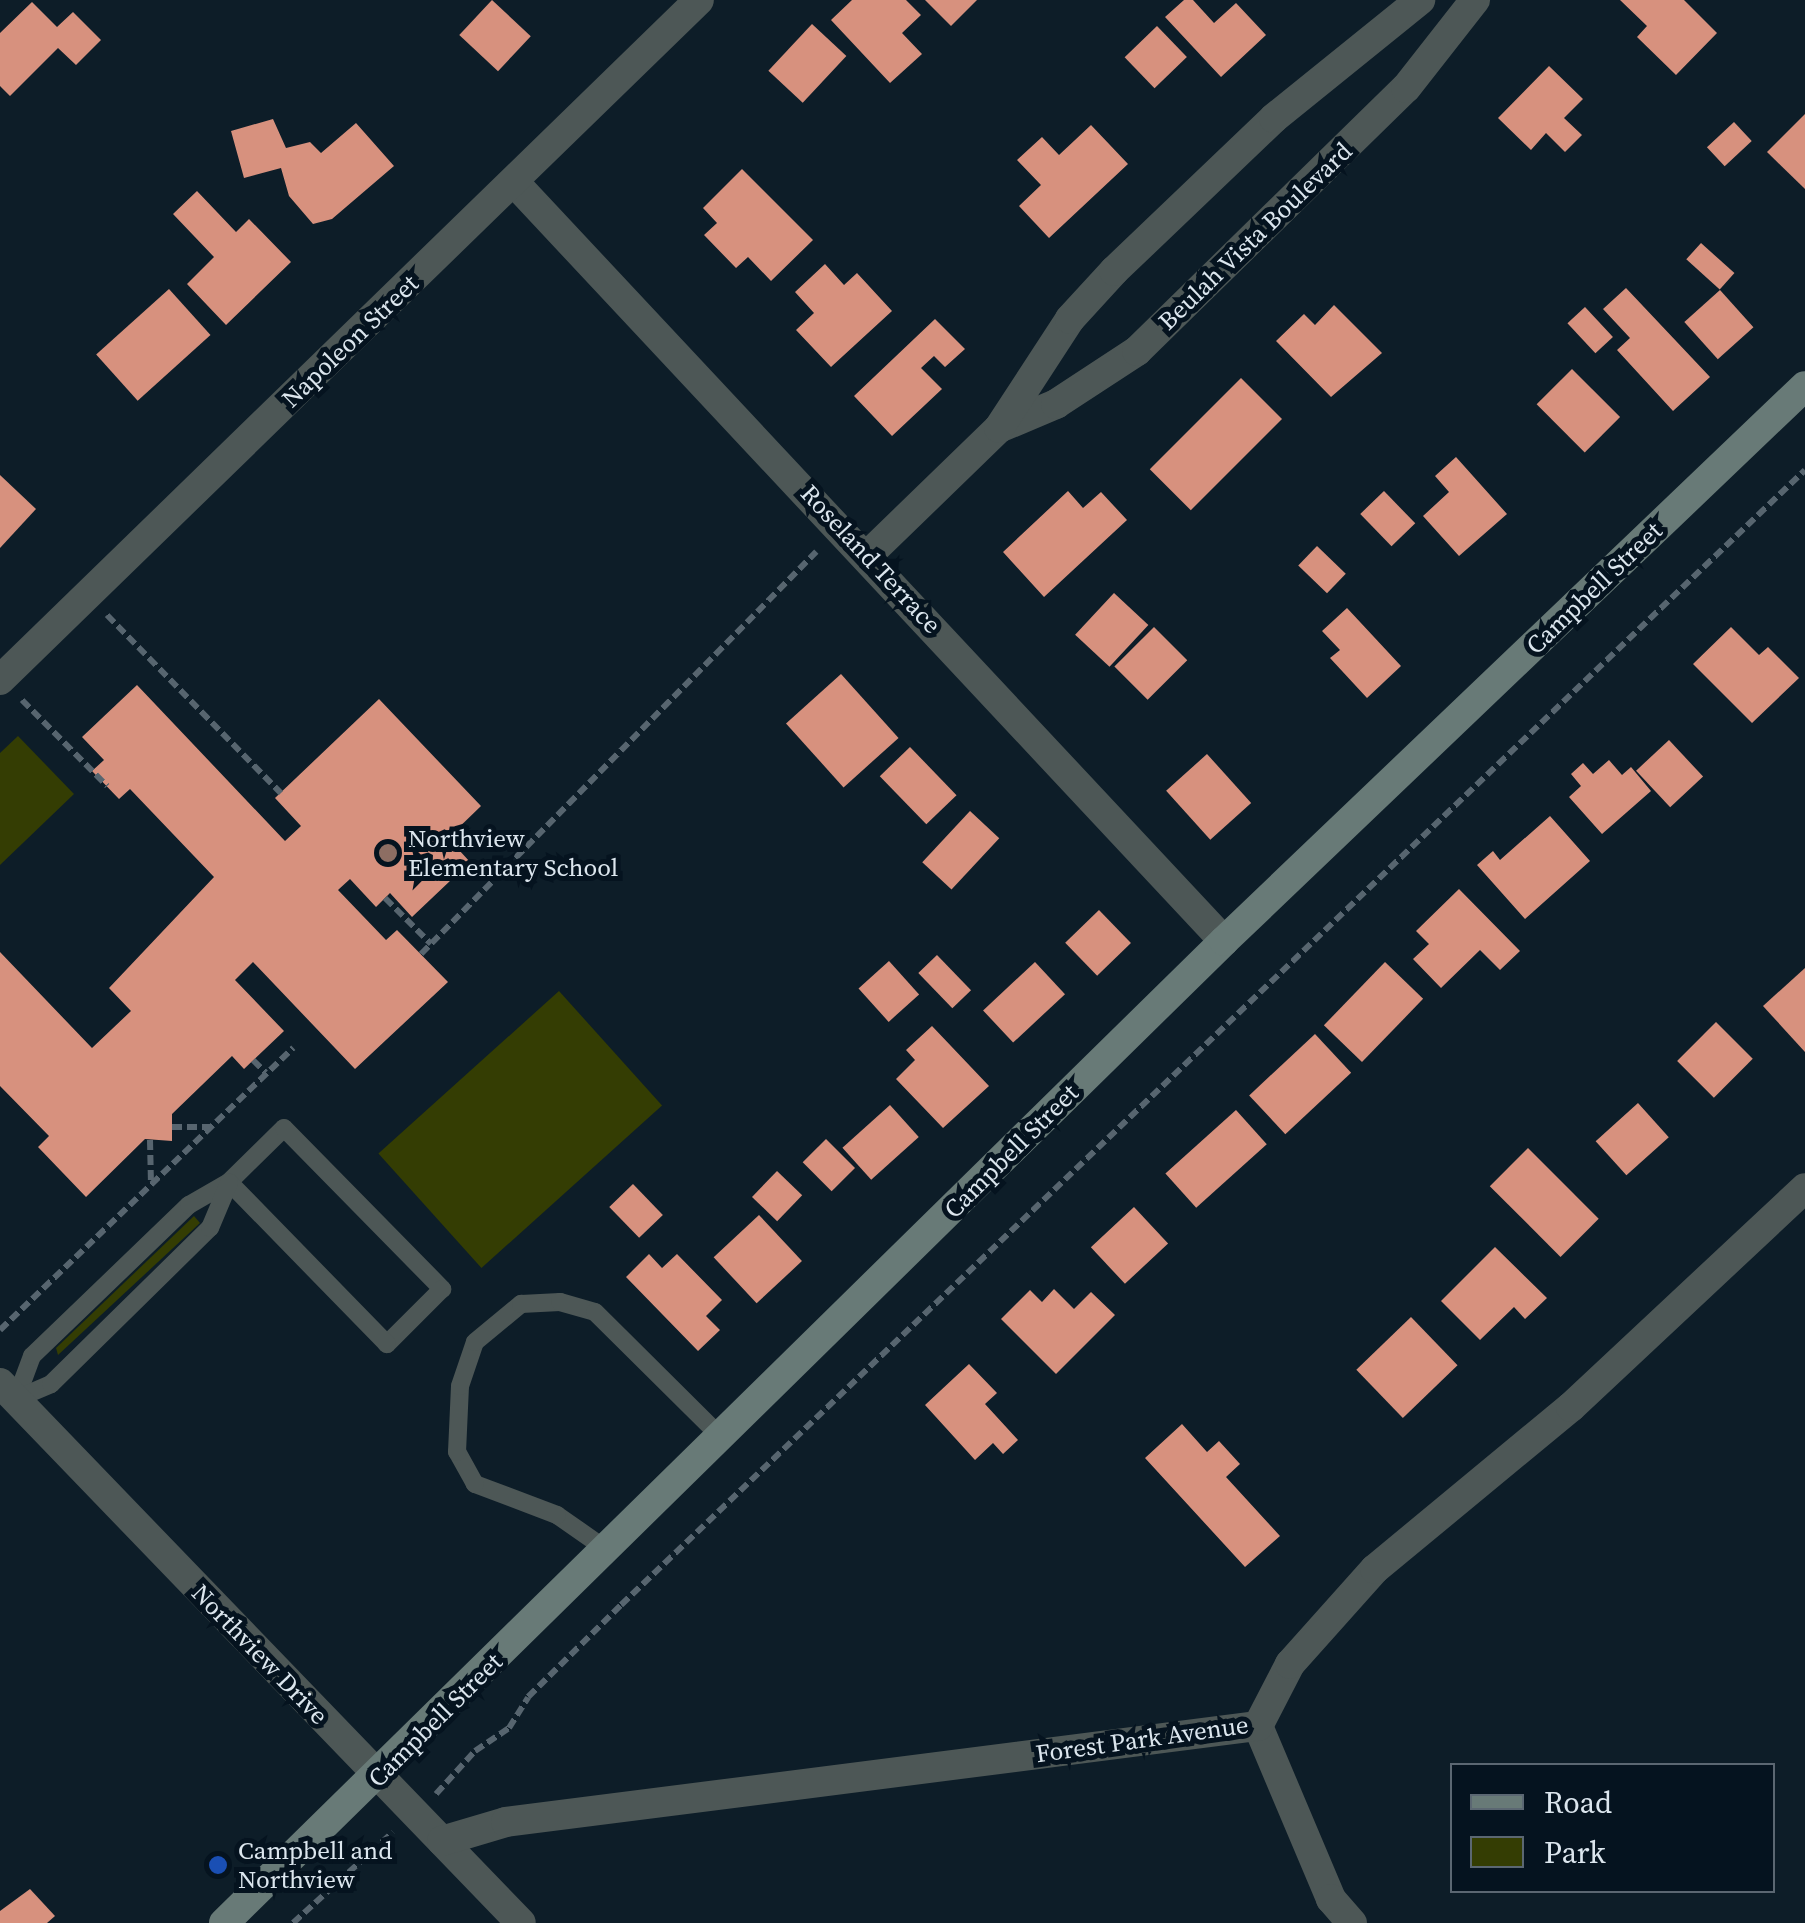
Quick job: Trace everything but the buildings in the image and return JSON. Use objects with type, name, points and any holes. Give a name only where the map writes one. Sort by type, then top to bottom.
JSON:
[{"type":"main road","name":"Campbell Street","points":[[224,1923],[378,1776],[1224,940],[1805,386]]},
{"type":"street","name":"Napoleon Street","points":[[1,680],[699,0]]},
{"type":"street","name":"Beulah Vista Boulevard","points":[[868,555],[999,428],[1060,333],[1114,271],[1274,118],[1420,0]]},
{"type":"street","name":"Beulah Vista Boulevard","points":[[999,428],[1056,404],[1137,351],[1406,88],[1475,0]]},
{"type":"street","name":"Roseland Terrace","points":[[514,182],[841,526],[1224,940]]},
{"type":"street","name":"Forest Park Avenue","points":[[442,1841],[506,1822],[1258,1726],[1290,1664],[1374,1569],[1571,1407],[1805,1188]]},
{"type":"street","name":"Northview Drive","points":[[5,1399],[521,1923]]},
{"type":"street","points":[[1258,1726],[1331,1899],[1352,1923]]},
{"type":"lane","points":[[5,1399],[32,1356],[190,1205],[229,1182],[284,1128],[442,1289],[388,1344],[229,1182]]},
{"type":"lane","points":[[5,1399],[50,1384],[210,1228],[229,1182]]},
{"type":"lane","points":[[607,1550],[557,1516],[475,1484],[458,1452],[460,1386],[475,1342],[522,1304],[560,1302],[595,1312],[722,1437]]},
{"type":"path","points":[[293,1923],[415,1813],[484,1744],[509,1728],[528,1697],[621,1604],[1805,470]]},
{"type":"path","points":[[421,954],[841,526]]},
{"type":"path","points":[[88,596],[281,793]]},
{"type":"path","points":[[1,680],[107,786]]},
{"type":"path","points":[[385,898],[431,944]]},
{"type":"path","points":[[0,1330],[293,1048]]},
{"type":"path","points":[[253,1060],[266,1073]]},
{"type":"path","points":[[172,1127],[210,1127]]},
{"type":"path","points":[[150,1140],[151,1184]]},
{"type":"green space","points":[[18,736],[74,794],[0,865],[0,753]]},
{"type":"green space","points":[[559,991],[662,1105],[481,1268],[378,1154]]},
{"type":"green space","points":[[194,1216],[200,1223],[58,1355],[56,1348]]},
{"type":"place","name":"Northview Elementary School","points":[[388,853]]},
{"type":"place","name":"Campbell and Northview","points":[[218,1865]]}]
